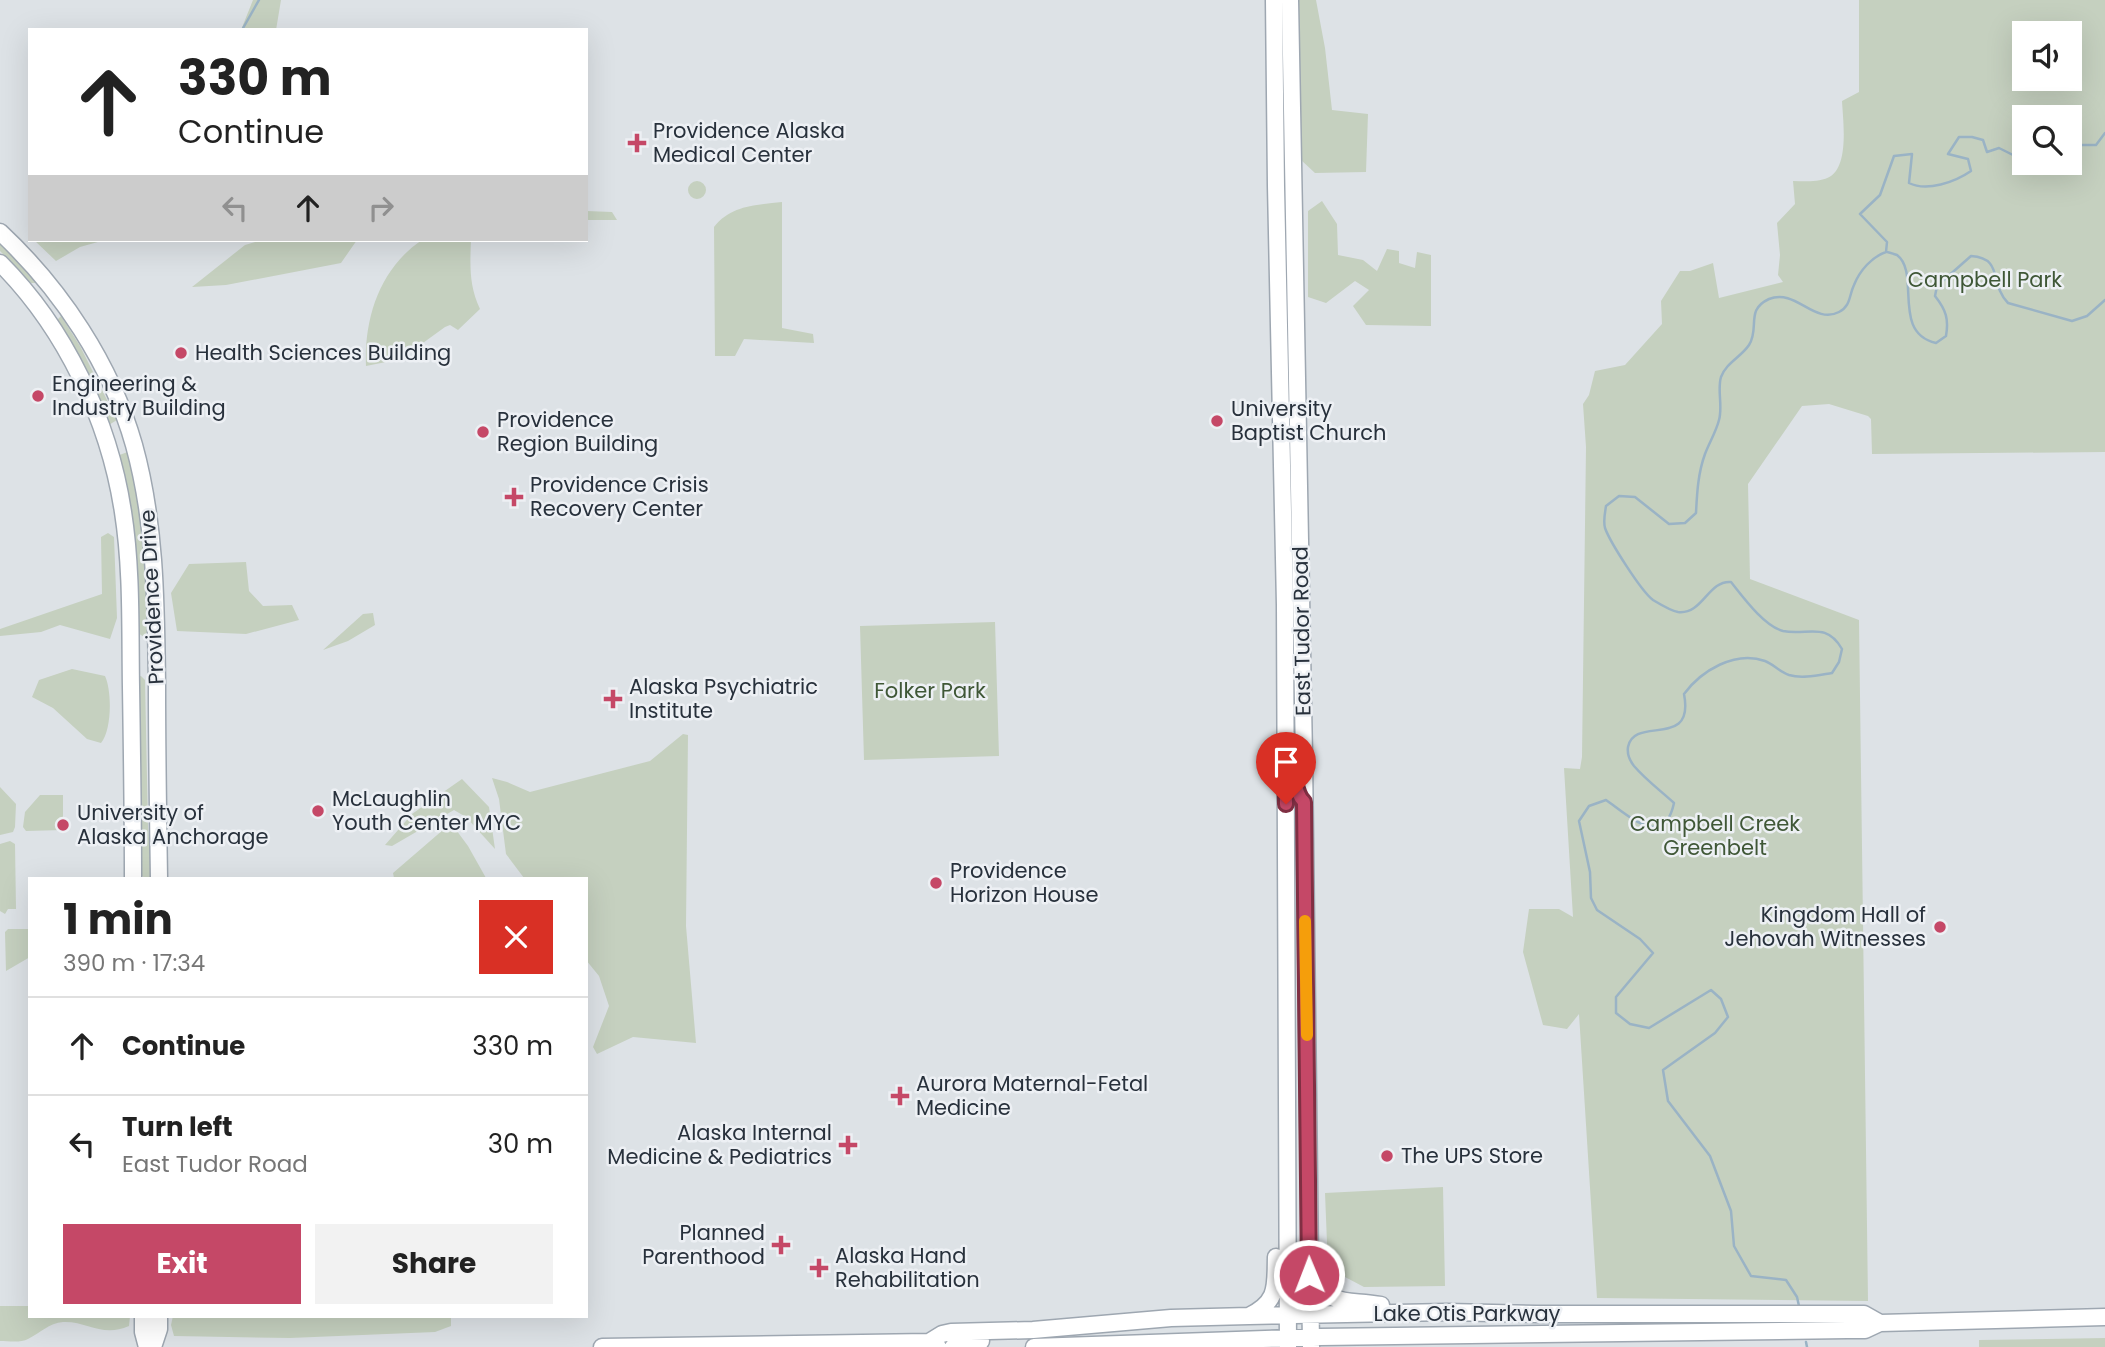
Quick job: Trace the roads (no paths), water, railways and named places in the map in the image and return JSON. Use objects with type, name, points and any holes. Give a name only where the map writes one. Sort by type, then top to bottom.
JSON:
[{"type":"main road","name":"East Tudor Road","points":[[1274,0],[1285,708],[1287,1343]]},
{"type":"main road","name":"East Tudor Road","points":[[1290,0],[1304,757],[1310,1342]]},
{"type":"main road","name":"Providence Drive","points":[[0,232],[44,278],[80,328],[120,404],[140,469],[151,533],[156,615],[159,877]]},
{"type":"main road","name":"Providence Drive","points":[[0,263],[37,305],[66,350],[92,403],[116,475],[123,512],[129,584],[133,877]]},
{"type":"main road","points":[[1285,708],[1293,714],[1295,751],[1304,757]]},
{"type":"main road","points":[[1285,758],[1294,770],[1298,795],[1304,802]]},
{"type":"main road","points":[[1248,1316],[1267,1304],[1274,1293],[1276,1246],[1286,1206]]},
{"type":"main road","points":[[1309,1275],[1321,1290],[1333,1299],[1385,1305],[1411,1313]]},
{"type":"main road","name":"Lake Otis Parkway","points":[[602,1347],[934,1344],[942,1334],[951,1332],[1082,1326],[1171,1318],[1287,1315],[1864,1314],[1880,1323]]},
{"type":"main road","name":"Lake Otis Parkway","points":[[1034,1347],[1234,1339],[1287,1343],[1344,1336],[1820,1331],[1865,1329],[1880,1323],[2105,1317]]},
{"type":"main road","points":[[143,1318],[147,1347]]},
{"type":"main road","points":[[153,1347],[159,1329],[159,1318]]},
{"type":"main road","points":[[1028,1347],[1031,1341],[1038,1337],[1065,1334],[1082,1326]]},
{"type":"main road","points":[[953,1347],[969,1341],[998,1340],[1015,1330]]},
{"type":"main road","points":[[1328,1347],[1344,1336]]},
{"type":"main road","points":[[1234,1339],[1260,1347]]},
{"type":"waterway","points":[[243,28],[259,0]]},
{"type":"waterway","points":[[2082,145],[2096,145],[2105,133]]},
{"type":"waterway","points":[[1886,252],[1887,242],[1860,214],[1880,195],[1894,156],[1912,154],[1909,183],[1932,186],[1957,179],[1971,171],[1968,159],[1948,154],[1959,137],[1983,140],[1987,152],[1999,148],[2012,154]]},
{"type":"waterway","points":[[1799,1306],[1797,1297],[1786,1280],[1751,1276],[1734,1246],[1731,1211],[1710,1156],[1668,1101],[1663,1070],[1715,1033],[1728,1017],[1721,999],[1711,990],[1649,1028],[1630,1024],[1616,1013],[1616,997],[1653,953],[1640,939],[1597,910],[1591,898],[1590,872],[1579,821],[1589,806],[1606,800],[1645,825],[1662,825],[1669,817],[1674,803],[1634,766],[1628,747],[1633,738],[1641,733],[1673,727],[1681,721],[1685,711],[1684,694],[1709,671],[1731,661],[1754,658],[1794,676],[1832,673],[1839,662],[1842,649],[1836,640],[1823,632],[1792,632],[1776,628],[1754,610],[1731,582],[1717,586],[1700,603],[1687,611],[1678,612],[1665,607],[1653,600],[1634,577],[1613,544],[1605,528],[1604,517],[1606,506],[1619,496],[1635,497],[1669,524],[1685,523],[1696,513],[1701,468],[1720,415],[1721,377],[1726,368],[1749,345],[1757,308],[1769,299],[1779,297],[1788,298],[1821,314],[1839,312],[1848,303],[1863,269],[1886,252]]},
{"type":"waterway","points":[[1887,252],[1897,255],[1904,264],[1914,328],[1922,337],[1936,343],[1946,336],[1947,325],[1944,310],[1935,296],[1937,286],[1971,256],[1981,258],[1992,267],[2002,296],[2008,303],[2072,321],[2087,316],[2105,300]]},
{"type":"waterway","points":[[1806,1342],[1807,1347]]},
{"type":"place","name":"Providence Alaska Medical Center","points":[[637,143]]},
{"type":"place","name":"Health Sciences Building","points":[[181,353]]},
{"type":"place","name":"Engineering & Industry Building","points":[[38,396]]},
{"type":"place","name":"University Baptist Church","points":[[1217,421]]},
{"type":"place","name":"Providence Region Building","points":[[483,432]]},
{"type":"place","name":"Providence Crisis Recovery Center","points":[[514,497]]},
{"type":"place","name":"Alaska Psychiatric Institute","points":[[613,699]]},
{"type":"place","name":"McLaughlin Youth Center MYC","points":[[318,811]]},
{"type":"place","name":"University of Alaska Anchorage","points":[[63,825]]},
{"type":"place","name":"Providence Horizon House","points":[[936,883]]},
{"type":"place","name":"Kingdom Hall of Jehovah Witnesses","points":[[1940,927]]},
{"type":"place","name":"Aurora Maternal-Fetal Medicine","points":[[900,1096]]},
{"type":"place","name":"Alaska Internal Medicine & Pediatrics","points":[[848,1145]]},
{"type":"place","name":"The UPS Store","points":[[1387,1156]]},
{"type":"place","name":"Planned Parenthood","points":[[781,1245]]},
{"type":"place","name":"Alaska Hand Rehabilitation","points":[[819,1268]]},
{"type":"park label","name":"Campbell Park","points":[[1985,280]]},
{"type":"park label","name":"Folker Park","points":[[930,691]]},
{"type":"park label","name":"Campbell Creek Greenbelt","points":[[1715,836]]}]
